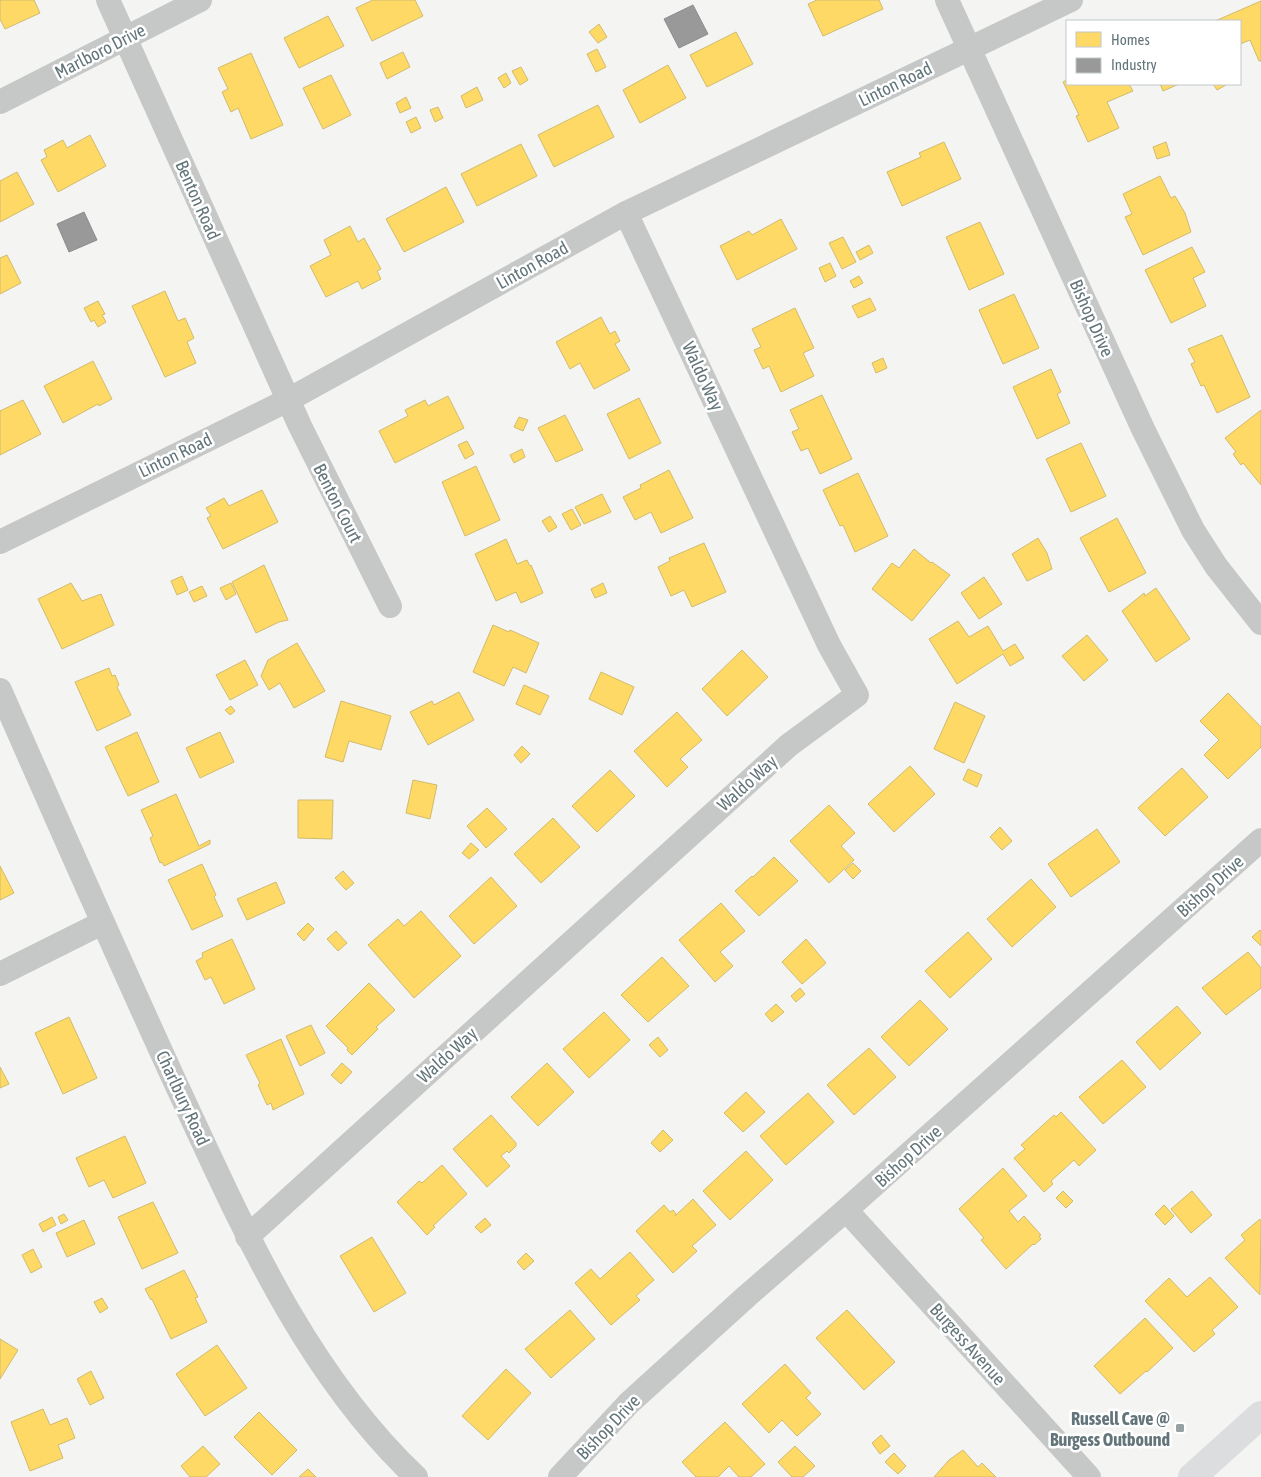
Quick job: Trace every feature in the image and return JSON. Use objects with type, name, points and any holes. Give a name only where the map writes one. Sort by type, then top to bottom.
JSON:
[{"type":"main road","points":[[1192,1477],[1261,1415]]},
{"type":"street","name":"Benton Road","points":[[108,0],[288,400]]},
{"type":"street","name":"Marlboro Drive","points":[[0,102],[200,0]]},
{"type":"street","name":"Bishop Drive","points":[[947,0],[1143,429],[1193,530],[1216,566],[1261,623]]},
{"type":"street","name":"Linton Road","points":[[0,542],[288,400],[626,213],[1071,0]]},
{"type":"street","name":"Waldo Way","points":[[247,1237],[789,745],[857,695],[829,645],[626,213]]},
{"type":"street","name":"Benton Court","points":[[288,400],[390,606]]},
{"type":"street","name":"Charlbury Road","points":[[0,690],[102,923],[247,1237],[296,1325],[330,1376],[360,1416],[416,1477]]},
{"type":"street","name":"Bishop Drive","points":[[560,1477],[629,1403],[1261,840]]},
{"type":"street","points":[[0,974],[102,923]]},
{"type":"street","name":"Burgess Avenue","points":[[846,1210],[1089,1477]]},
{"type":"building: Homes","points":[[0,0],[34,0],[40,13],[5,29],[0,19]]},
{"type":"building: Homes","points":[[373,0],[415,0],[423,16],[372,41],[356,8]]},
{"type":"building: Homes","points":[[817,0],[879,0],[883,9],[823,36],[808,4]]},
{"type":"building: Homes","points":[[1261,1],[1261,61],[1259,61],[1250,40],[1241,44],[1241,20],[1217,20]]},
{"type":"building: Homes","points":[[328,16],[344,46],[299,68],[284,38]]},
{"type":"building: Homes","points":[[599,24],[607,37],[598,43],[589,32]]},
{"type":"building: Homes","points":[[736,32],[753,64],[707,87],[690,55]]},
{"type":"building: Homes","points":[[597,49],[606,67],[596,72],[587,54]]},
{"type":"building: Homes","points":[[403,52],[410,67],[387,79],[380,63]]},
{"type":"building: Homes","points":[[251,53],[283,125],[251,139],[238,108],[231,112],[222,92],[228,89],[218,68]]},
{"type":"building: Homes","points":[[668,65],[686,98],[640,123],[623,90]]},
{"type":"building: Homes","points":[[521,67],[528,80],[520,85],[512,71]]},
{"type":"building: Homes","points":[[506,73],[511,83],[504,88],[498,78]]},
{"type":"building: Homes","points":[[331,75],[351,115],[323,129],[303,88]]},
{"type":"building: Homes","points":[[1066,80],[1066,85],[1130,85],[1133,91],[1107,102],[1119,128],[1088,142],[1076,116],[1079,115],[1063,82]]},
{"type":"building: Homes","points":[[1160,85],[1177,85],[1163,91]]},
{"type":"building: Homes","points":[[1214,85],[1226,85],[1217,90]]},
{"type":"building: Homes","points":[[477,87],[483,100],[466,108],[461,96]]},
{"type":"building: Homes","points":[[406,97],[411,108],[400,113],[396,103]]},
{"type":"building: Homes","points":[[598,105],[614,137],[554,167],[538,135]]},
{"type":"building: Homes","points":[[438,107],[443,118],[435,122],[430,110]]},
{"type":"building: Homes","points":[[416,117],[421,128],[411,133],[406,122]]},
{"type":"building: Homes","points":[[90,135],[106,166],[58,192],[41,160],[47,157],[44,150],[63,140],[67,148]]},
{"type":"building: Homes","points":[[944,142],[961,179],[902,206],[887,172],[921,157],[919,153]]},
{"type":"building: Homes","points":[[1166,142],[1170,155],[1157,159],[1153,147]]},
{"type":"building: Homes","points":[[521,144],[537,176],[477,206],[461,174]]},
{"type":"building: Homes","points":[[17,172],[34,204],[0,222],[0,181]]},
{"type":"building: Homes","points":[[1160,176],[1171,198],[1175,196],[1185,213],[1191,232],[1143,255],[1125,217],[1132,214],[1123,194]]},
{"type":"building: Homes","points":[[446,187],[464,222],[404,252],[386,219]]},
{"type":"building: Homes","points":[[781,219],[797,249],[737,280],[720,246],[749,231],[752,235]]},
{"type":"building: Homes","points":[[980,222],[1004,274],[969,290],[946,237]]},
{"type":"building: Homes","points":[[350,226],[358,242],[364,238],[381,269],[377,271],[381,279],[362,289],[358,281],[326,297],[310,266],[331,255],[324,240]]},
{"type":"building: Homes","points":[[843,237],[856,262],[842,269],[829,243]]},
{"type":"building: Homes","points":[[869,245],[873,253],[860,260],[856,252]]},
{"type":"building: Homes","points":[[1192,247],[1205,272],[1193,278],[1206,306],[1171,323],[1145,270]]},
{"type":"building: Homes","points":[[7,255],[21,283],[0,294],[0,258]]},
{"type":"building: Homes","points":[[830,263],[836,276],[825,282],[819,268]]},
{"type":"building: Homes","points":[[859,276],[863,283],[854,288],[850,281]]},
{"type":"building: Homes","points":[[165,291],[178,321],[185,318],[194,338],[187,342],[196,363],[165,377],[132,306]]},
{"type":"building: Homes","points":[[1014,294],[1039,348],[1003,364],[979,310]]},
{"type":"building: Homes","points":[[870,298],[876,310],[858,318],[852,306]]},
{"type":"building: Homes","points":[[98,301],[105,314],[102,315],[106,322],[98,327],[94,320],[91,322],[84,308]]},
{"type":"building: Homes","points":[[795,308],[814,348],[803,353],[814,376],[781,392],[769,366],[763,369],[754,350],[761,347],[752,329]]},
{"type":"building: Homes","points":[[601,317],[610,334],[615,331],[620,341],[615,344],[630,370],[594,389],[580,363],[570,369],[556,342]]},
{"type":"building: Homes","points":[[1222,335],[1250,397],[1217,413],[1204,385],[1201,386],[1191,364],[1195,362],[1188,349]]},
{"type":"building: Homes","points":[[883,358],[887,368],[876,373],[872,363]]},
{"type":"building: Homes","points":[[93,361],[112,399],[99,406],[98,404],[63,423],[44,386]]},
{"type":"building: Homes","points":[[1051,369],[1061,392],[1057,394],[1070,423],[1037,439],[1013,387]]},
{"type":"building: Homes","points":[[822,395],[852,459],[820,474],[808,448],[801,451],[792,432],[799,429],[790,410]]},
{"type":"building: Homes","points":[[448,396],[464,428],[395,463],[379,431],[408,416],[405,410],[425,400],[428,406]]},
{"type":"building: Homes","points":[[639,398],[661,443],[629,459],[607,414]]},
{"type":"building: Homes","points":[[23,400],[41,434],[0,455],[0,411]]},
{"type":"building: Homes","points":[[1261,410],[1261,485],[1243,463],[1241,465],[1233,454],[1236,452],[1225,438]]},
{"type":"building: Homes","points":[[565,415],[583,450],[556,462],[538,428]]},
{"type":"building: Homes","points":[[519,417],[528,420],[523,431],[514,427]]},
{"type":"building: Homes","points":[[467,441],[474,454],[465,459],[458,445]]},
{"type":"building: Homes","points":[[1081,443],[1106,496],[1071,512],[1046,459]]},
{"type":"building: Homes","points":[[522,449],[525,457],[514,463],[510,455]]},
{"type":"building: Homes","points":[[476,466],[500,520],[465,536],[442,482]]},
{"type":"building: Homes","points":[[669,470],[693,518],[661,533],[651,512],[635,520],[623,497],[641,488],[640,485]]},
{"type":"building: Homes","points":[[858,473],[888,536],[855,552],[843,525],[840,526],[823,490]]},
{"type":"building: Homes","points":[[262,490],[278,522],[223,549],[207,518],[211,516],[206,508],[224,498],[229,506]]},
{"type":"building: Homes","points":[[602,494],[611,512],[584,524],[575,507]]},
{"type":"building: Homes","points":[[572,509],[581,525],[571,530],[562,514]]},
{"type":"building: Homes","points":[[550,516],[557,527],[549,532],[542,521]]},
{"type":"building: Homes","points":[[1117,518],[1146,573],[1109,592],[1080,538]]},
{"type":"building: Homes","points":[[1038,538],[1047,553],[1052,569],[1027,581],[1012,554]]},
{"type":"building: Homes","points":[[506,539],[517,564],[527,560],[531,565],[543,593],[521,603],[516,592],[496,601],[475,554]]},
{"type":"building: Homes","points":[[704,543],[726,592],[692,607],[684,590],[671,596],[658,567],[670,561],[669,558]]},
{"type":"building: Homes","points":[[914,549],[950,575],[912,621],[872,589],[892,563],[899,568]]},
{"type":"building: Homes","points":[[264,565],[288,620],[279,622],[256,633],[232,582]]},
{"type":"building: Homes","points":[[182,576],[188,590],[177,595],[171,581]]},
{"type":"building: Homes","points":[[984,577],[1002,604],[979,619],[961,593]]},
{"type":"building: Homes","points":[[71,583],[82,601],[101,594],[114,625],[62,649],[38,599]]},
{"type":"building: Homes","points":[[231,583],[236,594],[226,600],[220,588]]},
{"type":"building: Homes","points":[[603,583],[607,593],[595,598],[591,589]]},
{"type":"building: Homes","points":[[202,586],[207,596],[194,602],[189,592]]},
{"type":"building: Homes","points":[[1156,588],[1190,639],[1156,662],[1122,611],[1144,593],[1145,596]]},
{"type":"building: Homes","points":[[958,621],[969,637],[988,626],[1003,651],[1015,644],[1024,658],[1010,666],[1003,654],[957,684],[929,639]]},
{"type":"building: Homes","points":[[493,625],[509,632],[510,630],[539,643],[526,673],[513,667],[504,686],[473,672]]},
{"type":"building: Homes","points":[[1087,635],[1108,660],[1084,681],[1062,656]]},
{"type":"building: Homes","points":[[297,643],[325,691],[294,708],[280,683],[269,690],[261,676],[268,660]]},
{"type":"building: Homes","points":[[742,650],[768,677],[727,716],[702,689]]},
{"type":"building: Homes","points":[[245,660],[258,685],[230,700],[216,675]]},
{"type":"building: Homes","points":[[109,668],[112,676],[115,675],[119,685],[117,687],[131,715],[97,731],[75,682]]},
{"type":"building: Homes","points":[[601,672],[634,687],[622,715],[589,699]]},
{"type":"building: Homes","points":[[524,685],[549,696],[540,715],[516,704]]},
{"type":"building: Homes","points":[[459,692],[474,720],[428,745],[410,712],[432,701],[434,705]]},
{"type":"building: Homes","points":[[1228,693],[1261,727],[1261,747],[1228,779],[1204,755],[1219,740],[1200,721]]},
{"type":"building: Homes","points":[[341,701],[391,716],[381,750],[349,741],[343,762],[325,757]]},
{"type":"building: Homes","points":[[955,702],[985,716],[964,763],[934,749]]},
{"type":"building: Homes","points":[[231,706],[235,711],[230,715],[225,710]]},
{"type":"building: Homes","points":[[677,712],[702,740],[680,759],[688,767],[667,787],[634,751]]},
{"type":"building: Homes","points":[[137,732],[159,782],[128,796],[105,747]]},
{"type":"building: Homes","points":[[220,732],[234,762],[200,778],[186,748]]},
{"type":"building: Homes","points":[[522,746],[530,754],[521,763],[514,755]]},
{"type":"building: Homes","points":[[910,766],[935,794],[894,832],[868,804]]},
{"type":"building: Homes","points":[[1182,768],[1208,797],[1165,836],[1138,808]]},
{"type":"building: Homes","points":[[968,769],[982,775],[977,787],[963,780]]},
{"type":"building: Homes","points":[[610,770],[635,796],[597,832],[572,806]]},
{"type":"building: Homes","points":[[413,780],[437,785],[430,819],[406,813]]},
{"type":"building: Homes","points":[[176,794],[199,846],[210,840],[210,844],[164,866],[162,862],[160,863],[150,838],[153,836],[141,810]]},
{"type":"building: Homes","points":[[298,800],[333,800],[332,839],[298,838]]},
{"type":"building: Homes","points":[[829,805],[855,833],[841,846],[854,860],[829,883],[790,841]]},
{"type":"building: Homes","points":[[487,808],[507,829],[486,848],[467,826]]},
{"type":"building: Homes","points":[[553,818],[580,847],[541,883],[514,854]]},
{"type":"building: Homes","points":[[1000,827],[1012,841],[1002,850],[990,837]]},
{"type":"building: Homes","points":[[1097,829],[1120,862],[1071,897],[1048,864]]},
{"type":"building: Homes","points":[[471,843],[479,850],[469,859],[462,853]]},
{"type":"building: Homes","points":[[774,857],[798,881],[759,916],[735,891]]},
{"type":"building: Homes","points":[[853,863],[861,871],[853,879],[845,870]]},
{"type":"building: Homes","points":[[202,864],[223,916],[192,930],[168,880]]},
{"type":"building: Homes","points":[[0,866],[14,893],[0,900]]},
{"type":"building: Homes","points":[[343,871],[354,883],[346,890],[335,878]]},
{"type":"building: Homes","points":[[491,877],[517,906],[474,944],[449,916]]},
{"type":"building: Homes","points":[[1031,879],[1056,907],[1012,947],[987,919]]},
{"type":"building: Homes","points":[[276,882],[285,903],[247,920],[237,899]]},
{"type":"building: Homes","points":[[721,903],[745,931],[720,952],[733,966],[715,982],[679,940]]},
{"type":"building: Homes","points":[[421,911],[461,956],[414,998],[368,945],[398,919],[404,926]]},
{"type":"building: Homes","points":[[308,923],[314,929],[304,941],[297,934]]},
{"type":"building: Homes","points":[[336,931],[347,943],[338,951],[327,939]]},
{"type":"building: Homes","points":[[1261,931],[1261,946],[1252,937]]},
{"type":"building: Homes","points":[[968,932],[992,959],[950,998],[925,971]]},
{"type":"building: Homes","points":[[232,939],[255,989],[224,1004],[211,977],[205,980],[196,961],[203,957],[202,953]]},
{"type":"building: Homes","points":[[806,939],[826,963],[802,984],[782,962]]},
{"type":"building: Homes","points":[[1248,952],[1261,968],[1261,988],[1226,1015],[1202,988]]},
{"type":"building: Homes","points":[[662,957],[689,986],[648,1022],[621,995]]},
{"type":"building: Homes","points":[[369,983],[395,1010],[376,1027],[378,1029],[352,1055],[347,1050],[348,1048],[326,1026]]},
{"type":"building: Homes","points":[[800,988],[805,994],[796,1002],[791,996]]},
{"type":"building: Homes","points":[[920,1000],[948,1029],[909,1066],[881,1037]]},
{"type":"building: Homes","points":[[776,1004],[784,1012],[772,1022],[765,1014]]},
{"type":"building: Homes","points":[[1177,1006],[1201,1033],[1160,1070],[1136,1042]]},
{"type":"building: Homes","points":[[604,1012],[630,1040],[589,1078],[563,1049]]},
{"type":"building: Homes","points":[[69,1017],[97,1078],[63,1094],[35,1033]]},
{"type":"building: Homes","points":[[311,1025],[325,1053],[300,1066],[286,1036]]},
{"type":"building: Homes","points":[[658,1037],[668,1050],[660,1057],[649,1045]]},
{"type":"building: Homes","points":[[281,1039],[304,1094],[273,1110],[271,1103],[267,1105],[258,1085],[260,1083],[246,1055]]},
{"type":"building: Homes","points":[[869,1048],[896,1077],[854,1115],[827,1085]]},
{"type":"building: Homes","points":[[1122,1060],[1146,1087],[1103,1124],[1079,1097]]},
{"type":"building: Homes","points":[[342,1063],[352,1072],[341,1084],[331,1075]]},
{"type":"building: Homes","points":[[547,1063],[574,1092],[538,1126],[511,1097]]},
{"type":"building: Homes","points":[[0,1067],[9,1084],[0,1088]]},
{"type":"building: Homes","points":[[746,1092],[765,1112],[743,1132],[724,1113]]},
{"type":"building: Homes","points":[[808,1093],[834,1122],[786,1165],[760,1136]]},
{"type":"building: Homes","points":[[1061,1112],[1096,1150],[1079,1166],[1074,1160],[1051,1181],[1053,1184],[1044,1192],[1014,1158],[1025,1149],[1021,1145],[1054,1115],[1056,1117]]},
{"type":"building: Homes","points":[[491,1115],[516,1143],[516,1146],[509,1153],[507,1151],[501,1156],[510,1166],[487,1187],[453,1149]]},
{"type":"building: Homes","points":[[663,1130],[673,1140],[660,1152],[651,1143]]},
{"type":"building: Homes","points":[[125,1136],[146,1183],[113,1198],[104,1180],[89,1187],[76,1158]]},
{"type":"building: Homes","points":[[746,1151],[773,1180],[730,1220],[703,1191]]},
{"type":"building: Homes","points":[[442,1165],[467,1194],[433,1226],[435,1227],[427,1235],[397,1202],[419,1181],[422,1183]]},
{"type":"building: Homes","points":[[1003,1168],[1027,1196],[1009,1211],[1018,1222],[1024,1216],[1041,1235],[1039,1236],[1041,1239],[1006,1269],[981,1240],[984,1238],[959,1209]]},
{"type":"building: Homes","points":[[1063,1191],[1073,1201],[1066,1208],[1056,1198]]},
{"type":"building: Homes","points":[[1192,1191],[1212,1215],[1191,1233],[1171,1209]]},
{"type":"building: Homes","points":[[693,1199],[716,1225],[692,1246],[697,1251],[673,1273],[636,1231],[664,1205],[670,1212],[673,1210],[676,1214],[675,1216]]},
{"type":"building: Homes","points":[[153,1202],[178,1253],[142,1269],[118,1217]]},
{"type":"building: Homes","points":[[1164,1205],[1174,1216],[1165,1225],[1155,1214]]},
{"type":"building: Homes","points":[[64,1214],[68,1220],[61,1224],[58,1217]]},
{"type":"building: Homes","points":[[52,1217],[56,1225],[43,1232],[39,1224]]},
{"type":"building: Homes","points":[[485,1218],[491,1225],[481,1233],[475,1227]]},
{"type":"building: Homes","points":[[1260,1219],[1260,1295],[1225,1258],[1245,1240],[1241,1235]]},
{"type":"building: Homes","points":[[84,1220],[95,1244],[67,1257],[56,1233]]},
{"type":"building: Homes","points":[[372,1237],[406,1293],[374,1312],[340,1256]]},
{"type":"building: Homes","points":[[33,1249],[42,1267],[31,1273],[22,1255]]},
{"type":"building: Homes","points":[[630,1252],[654,1280],[636,1296],[640,1300],[611,1325],[575,1283],[591,1269],[600,1279]]},
{"type":"building: Homes","points":[[526,1253],[534,1261],[524,1270],[517,1262]]},
{"type":"building: Homes","points":[[184,1270],[198,1297],[195,1298],[207,1322],[171,1339],[152,1299],[145,1289]]},
{"type":"building: Homes","points":[[1210,1277],[1238,1307],[1212,1330],[1215,1334],[1194,1352],[1145,1301],[1169,1278],[1187,1297]]},
{"type":"building: Homes","points":[[102,1298],[108,1308],[100,1313],[94,1302]]},
{"type":"building: Homes","points":[[570,1310],[595,1339],[551,1378],[525,1349]]},
{"type":"building: Homes","points":[[847,1310],[895,1362],[864,1390],[816,1338]]},
{"type":"building: Homes","points":[[1145,1318],[1173,1348],[1120,1394],[1094,1366]]},
{"type":"building: Homes","points":[[0,1339],[18,1350],[0,1379]]},
{"type":"building: Homes","points":[[217,1345],[247,1388],[205,1416],[176,1374]]},
{"type":"building: Homes","points":[[785,1364],[811,1393],[806,1398],[821,1414],[797,1436],[782,1420],[769,1433],[742,1404]]},
{"type":"building: Homes","points":[[506,1369],[531,1393],[488,1440],[462,1416]]},
{"type":"building: Homes","points":[[91,1371],[104,1398],[90,1405],[77,1379]]},
{"type":"building: Homes","points":[[43,1409],[50,1425],[67,1418],[75,1438],[58,1445],[63,1458],[30,1471],[11,1422]]},
{"type":"building: Homes","points":[[259,1412],[297,1450],[272,1475],[234,1437]]},
{"type":"building: Homes","points":[[725,1422],[765,1464],[751,1477],[739,1477],[729,1466],[718,1477],[696,1477],[682,1462]]},
{"type":"building: Homes","points":[[881,1435],[890,1446],[880,1454],[872,1443]]},
{"type":"building: Homes","points":[[203,1446],[220,1464],[206,1477],[190,1477],[181,1466]]},
{"type":"building: Homes","points":[[795,1446],[815,1466],[803,1477],[792,1477],[778,1462]]},
{"type":"building: Homes","points":[[963,1450],[978,1467],[982,1463],[996,1477],[934,1477],[949,1460]]},
{"type":"building: Homes","points":[[894,1453],[906,1466],[898,1474],[885,1462]]},
{"type":"building: Homes","points":[[308,1469],[316,1477],[299,1477]]},
{"type":"building: Industry","points":[[693,5],[708,34],[679,48],[664,19]]},
{"type":"building: Industry","points":[[84,212],[97,240],[69,252],[57,224]]},
{"type":"place","name":"Russell Cave @ Burgess Outbound","points":[[1180,1428]]}]
